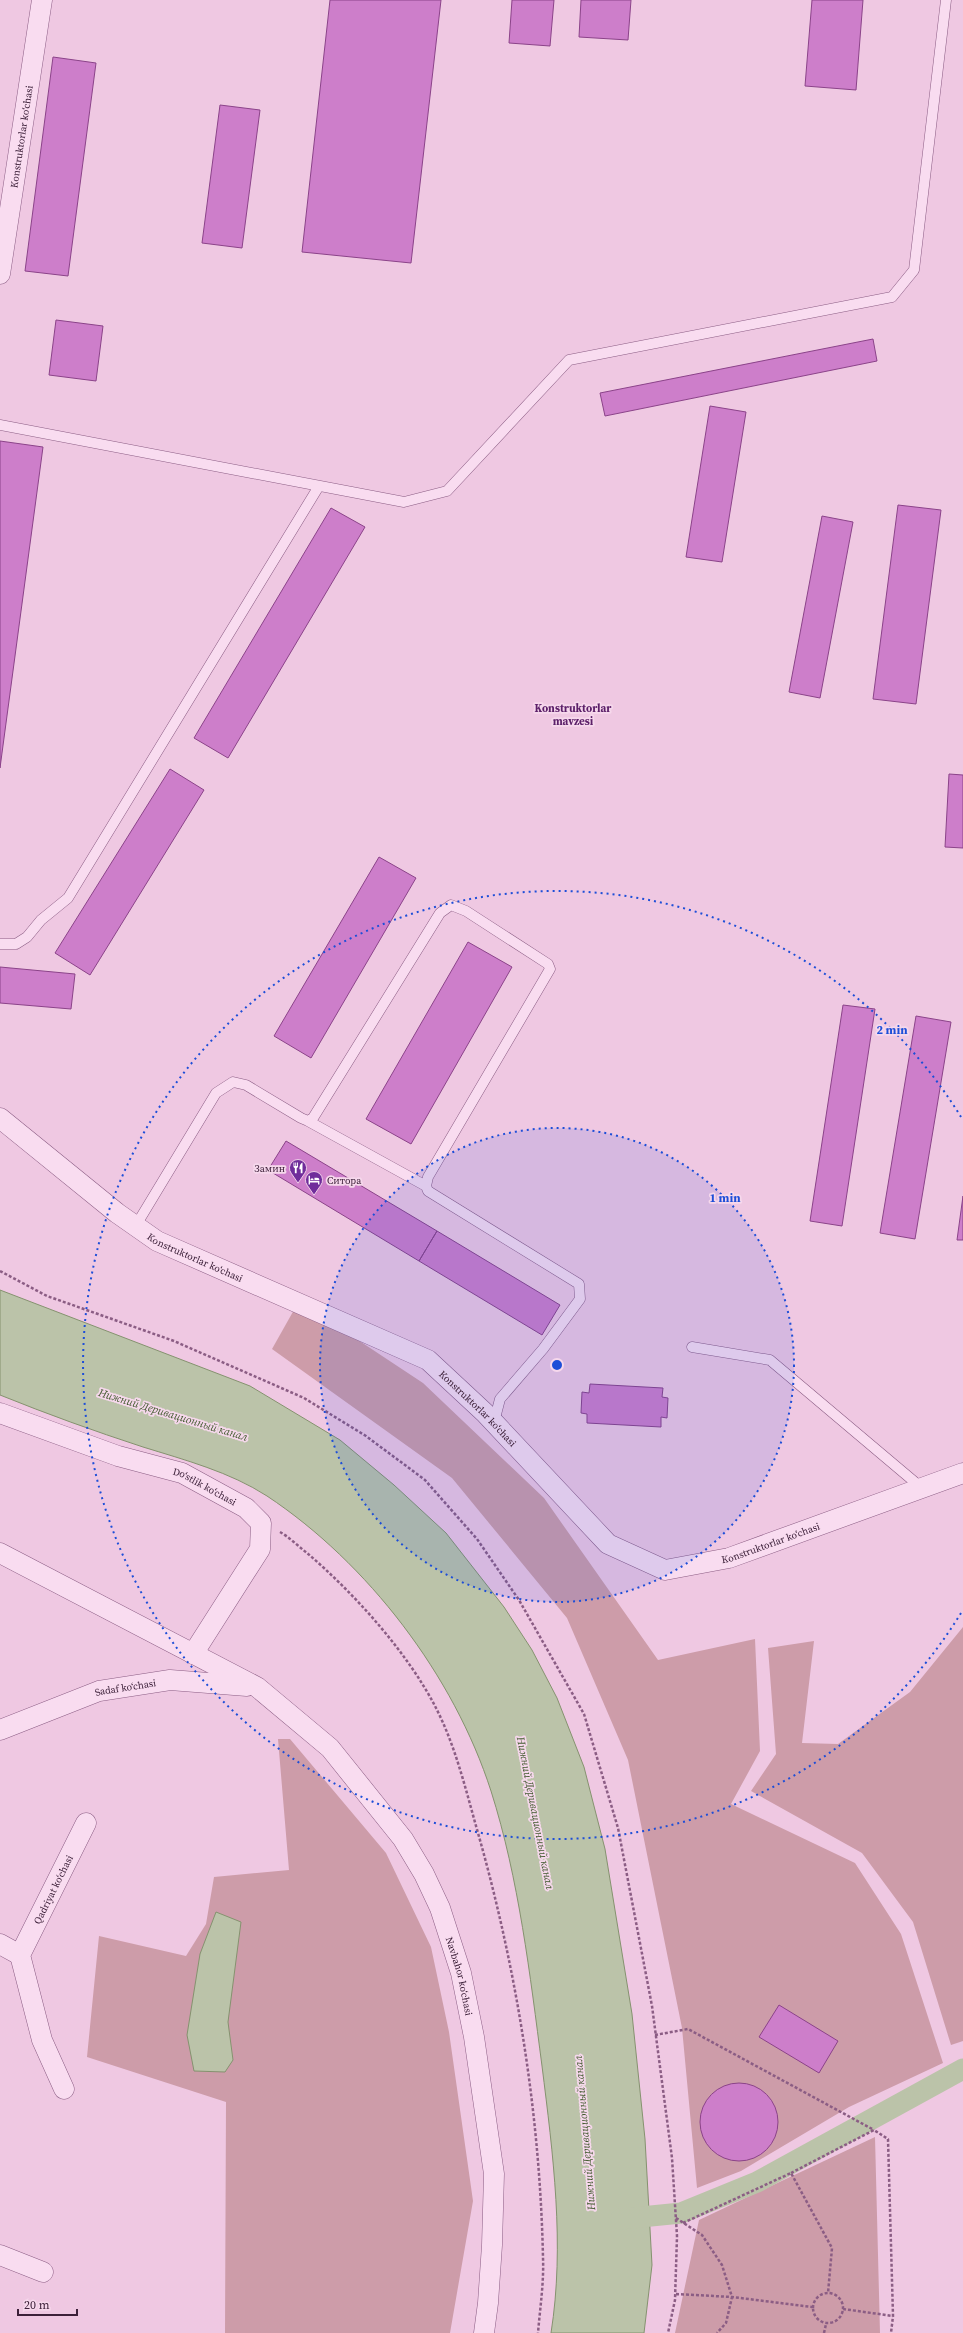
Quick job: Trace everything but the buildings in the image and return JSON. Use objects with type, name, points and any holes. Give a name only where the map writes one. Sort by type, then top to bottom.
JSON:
[{"type":"street","name":"Konstruktorlar ko‘chasi","points":[[0,274],[42,0]]},
{"type":"street","name":"Konstruktorlar ko‘chasi","points":[[0,1118],[135,1227],[157,1241],[428,1360],[494,1422],[608,1544],[665,1570],[730,1558],[963,1474]]},
{"type":"street","name":"Do‘stlik ko‘chasi","points":[[0,1413],[118,1456],[182,1473],[246,1508],[261,1523],[260,1549]]},
{"type":"street","points":[[193,1654],[260,1549]]},
{"type":"street","points":[[0,1553],[257,1687]]},
{"type":"street","name":"Sadaf ko‘chasi","points":[[0,1730],[99,1691],[170,1680],[257,1687]]},
{"type":"street","name":"Navbahor ko‘chasi","points":[[257,1687],[330,1748],[366,1791],[403,1839],[424,1874],[440,1908],[461,1973],[470,2016],[494,2174],[492,2245],[488,2303],[484,2333]]},
{"type":"street","name":"Qadriyat ko‘chasi","points":[[20,1955],[86,1823]]},
{"type":"street","points":[[0,1944],[20,1955],[42,2040],[64,2089]]},
{"type":"street","points":[[0,2255],[43,2272]]},
{"type":"lane","points":[[0,425],[404,502],[447,491],[569,360],[892,297],[914,270],[946,0]]},
{"type":"lane","points":[[0,944],[16,944],[28,937],[40,920],[68,898],[319,486]]},
{"type":"lane","points":[[308,1121],[319,1110],[440,912],[451,904],[466,911],[548,964],[550,969],[428,1177],[426,1186]]},
{"type":"lane","points":[[135,1227],[216,1093],[233,1082],[246,1085],[426,1186],[428,1191],[579,1284],[580,1299],[543,1349],[500,1400],[494,1422]]},
{"type":"lane","points":[[692,1347],[770,1360],[923,1489]]},
{"type":"path","points":[[0,1271],[47,1296],[174,1341],[304,1398],[366,1436],[425,1480],[477,1539],[519,1600],[584,1714],[618,1828],[655,2035],[675,2195],[677,2236],[676,2294],[668,2333]]},
{"type":"path","points":[[260,1549],[280,1531],[318,1563],[357,1600],[405,1659],[436,1708],[459,1767],[495,1894],[526,2052],[537,2163],[543,2260],[538,2333]]},
{"type":"path","points":[[655,2035],[688,2029],[853,2118],[888,2139],[893,2316],[891,2333]]},
{"type":"path","points":[[683,2223],[792,2174],[873,2130]]},
{"type":"path","points":[[792,2174],[832,2248],[828,2293]]},
{"type":"path","points":[[676,2218],[702,2235],[722,2265],[732,2297],[726,2323],[717,2333]]},
{"type":"path","points":[[828,2293],[837,2296],[843,2309],[836,2321],[826,2324],[817,2320],[812,2307],[818,2296],[828,2293]]},
{"type":"path","points":[[676,2294],[732,2297],[812,2307]]},
{"type":"path","points":[[843,2309],[893,2316]]},
{"type":"path","points":[[824,2333],[826,2324]]},
{"type":"shaded area","points":[[299,1301],[423,1383],[544,1498],[658,1660],[755,1639],[760,1751],[731,1804],[855,1863],[901,1934],[943,2063],[849,2107],[741,2171],[697,2188],[682,2028],[628,1760],[567,1618],[452,1478],[272,1349]]},
{"type":"shaded area","points":[[963,1627],[963,2041],[951,2045],[913,1922],[862,1853],[751,1791],[776,1754],[768,1648],[814,1641],[802,1743],[838,1744],[910,1692]]},
{"type":"shaded area","points":[[278,1739],[290,1739],[386,1853],[431,1947],[449,2032],[473,2201],[450,2333],[225,2333],[226,2102],[87,2057],[99,1936],[186,1956],[206,1924],[214,1877],[289,1870]]},
{"type":"shaded area","points":[[875,2137],[880,2333],[675,2333],[699,2220]]},
{"type":"water","name":"Нижний Деривационный канал","points":[[0,1290],[250,1386],[340,1440],[394,1485],[446,1533],[504,1607],[532,1650],[557,1698],[584,1767],[605,1849],[632,2014],[645,2139],[652,2265],[644,2333],[551,2333],[557,2267],[556,2200],[546,2099],[533,1997],[516,1893],[501,1824],[491,1791],[475,1748],[455,1706],[430,1665],[403,1626],[373,1588],[339,1554],[304,1523],[267,1496],[223,1473],[89,1429],[0,1395]]},
{"type":"water","points":[[216,1912],[241,1922],[228,2022],[233,2060],[225,2072],[194,2071],[187,2035],[200,1954]]},
{"type":"waterway","points":[[621,2219],[681,2213],[757,2182],[963,2069]]},
{"type":"place","name":"Замин","points":[[298,1183]]},
{"type":"place","name":"Ситора","points":[[314,1195]]},
{"type":"district","name":"Konstruktorlar mavzesi","points":[[573,714]]}]
